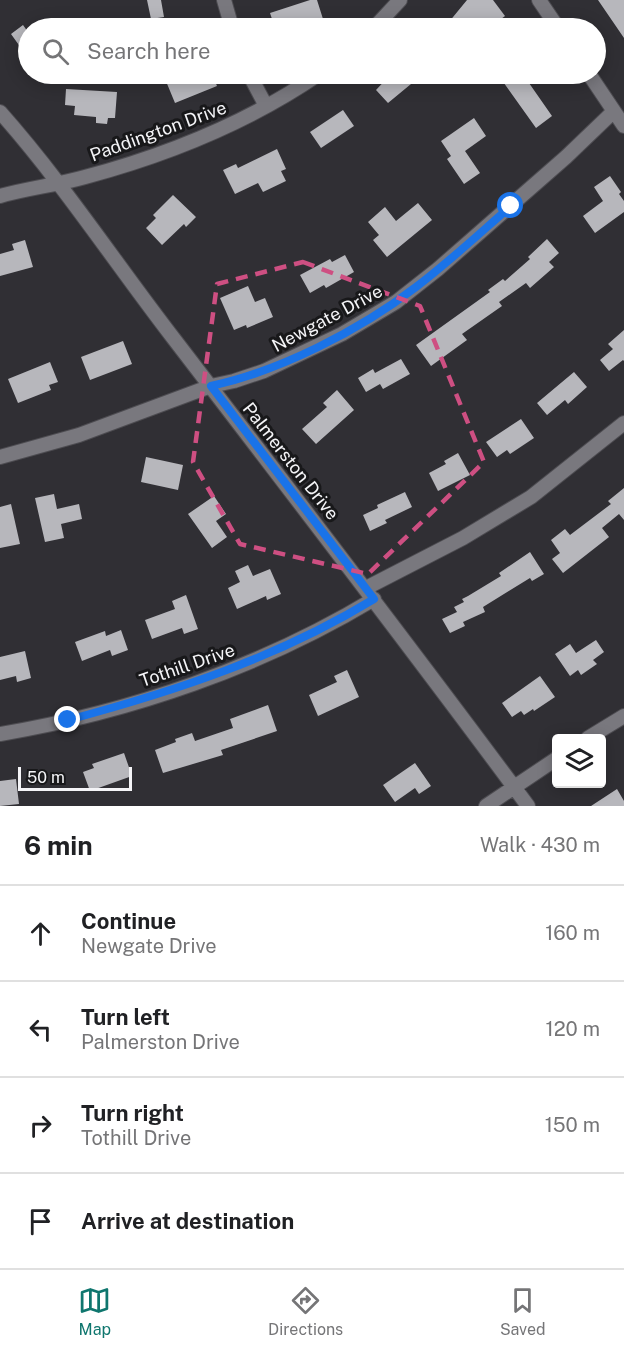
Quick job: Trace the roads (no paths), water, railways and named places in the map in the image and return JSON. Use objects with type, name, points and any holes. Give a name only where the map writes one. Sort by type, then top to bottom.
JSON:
[{"type":"street","points":[[224,0],[229,18]]},
{"type":"street","points":[[383,18],[400,0]]},
{"type":"street","points":[[539,0],[551,18]]},
{"type":"street","points":[[254,84],[266,106]]},
{"type":"street","name":"Paddington Drive","points":[[0,196],[83,178],[156,155],[214,132],[266,106],[302,84]]},
{"type":"street","points":[[596,84],[624,126]]},
{"type":"street","name":"Newgate Drive","points":[[0,458],[79,435],[211,386],[234,381],[296,357],[342,334],[396,302],[438,269],[511,206],[614,111]]},
{"type":"street","name":"Palmerston Drive","points":[[0,112],[370,593],[528,806]]},
{"type":"street","name":"Tothill Drive","points":[[0,734],[91,714],[208,678],[294,643],[339,620],[370,593],[531,497],[624,423]]},
{"type":"street","points":[[595,734],[624,716]]},
{"type":"street","points":[[486,806],[552,762]]}]
